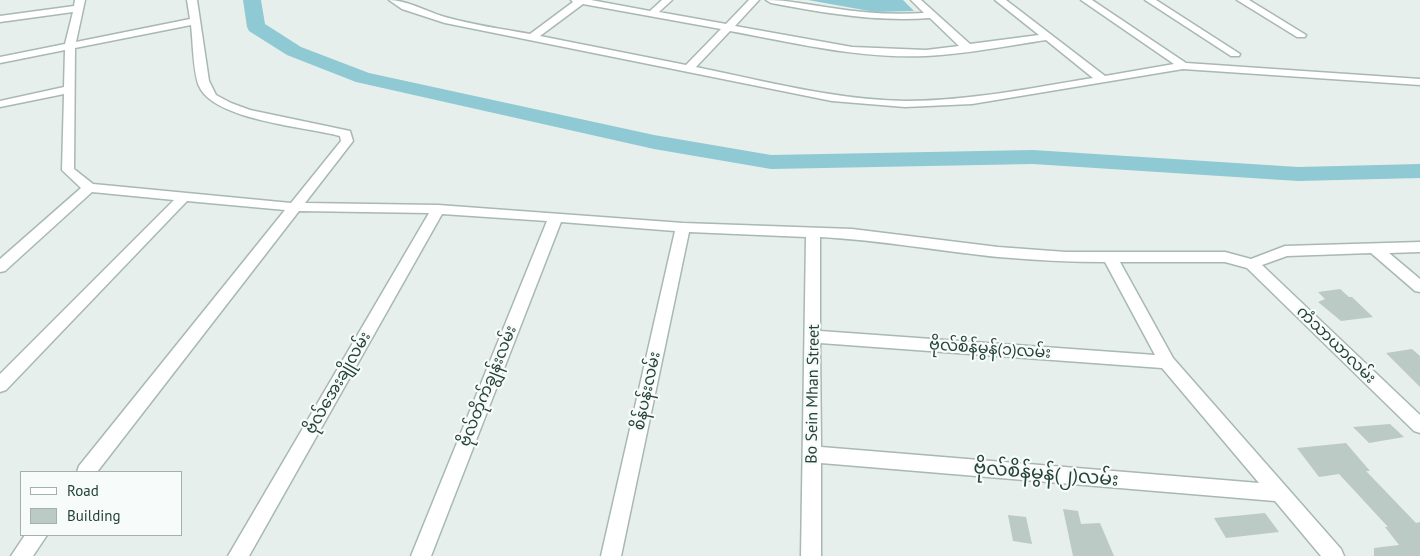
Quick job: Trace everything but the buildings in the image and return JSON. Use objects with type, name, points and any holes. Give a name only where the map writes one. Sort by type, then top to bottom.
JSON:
[{"type":"street","points":[[87,471],[293,207],[347,141],[346,134],[334,129],[253,113],[217,101],[205,89],[192,0]]},
{"type":"street","points":[[394,0],[406,7],[445,20],[832,98],[905,104],[972,101],[1183,66],[1420,82]]},
{"type":"street","points":[[533,37],[580,0],[852,50],[926,53],[969,49],[1049,37]]},
{"type":"street","points":[[652,14],[666,0]]},
{"type":"street","points":[[689,69],[754,0]]},
{"type":"street","points":[[771,0],[878,18],[931,15]]},
{"type":"street","points":[[916,0],[969,49]]},
{"type":"street","points":[[1000,0],[1102,79]]},
{"type":"street","points":[[1086,0],[1183,66]]},
{"type":"street","points":[[1150,0],[1235,54]]},
{"type":"street","points":[[1242,0],[1301,35]]},
{"type":"street","points":[[0,19],[79,4],[70,46],[68,170],[89,188],[293,207],[438,209],[683,227],[852,234],[998,252],[1066,257],[1225,257],[1252,264],[1285,251],[1420,247]]},
{"type":"street","points":[[0,60],[196,21]]},
{"type":"street","points":[[0,104],[69,89]]},
{"type":"street","points":[[0,267],[89,188]]},
{"type":"street","points":[[0,385],[184,198]]},
{"type":"street","name":"ဗိုလ်အေးချိုလမ်း","points":[[238,556],[438,209]]},
{"type":"street","name":"ဗိုလ်တိုက်ချွန်းလမ်း","points":[[421,556],[556,217]]},
{"type":"street","name":"စိန်ပန်းလမ်း","points":[[611,556],[683,227]]},
{"type":"street","name":"Bo Sein Mhan Street","points":[[811,556],[813,232]]},
{"type":"street","points":[[1374,248],[1420,287]]},
{"type":"street","points":[[1109,256],[1167,362],[1334,556]]},
{"type":"street","name":"ကံသာယာလမ်း","points":[[1252,264],[1420,426]]},
{"type":"street","name":"ဗိုလ်စိန်မွန်(၁)လမ်း","points":[[813,336],[1167,362]]},
{"type":"street","name":"ဗိုလ်စိန်မွန်(၂)လမ်း","points":[[812,454],[1280,493]]},
{"type":"street","points":[[21,556],[36,536]]},
{"type":"water","points":[[808,0],[903,0],[914,11],[875,12]]},
{"type":"waterway","points":[[252,0],[256,27],[294,51],[363,78],[654,142],[771,162],[1033,157],[1298,174],[1420,171]]}]
